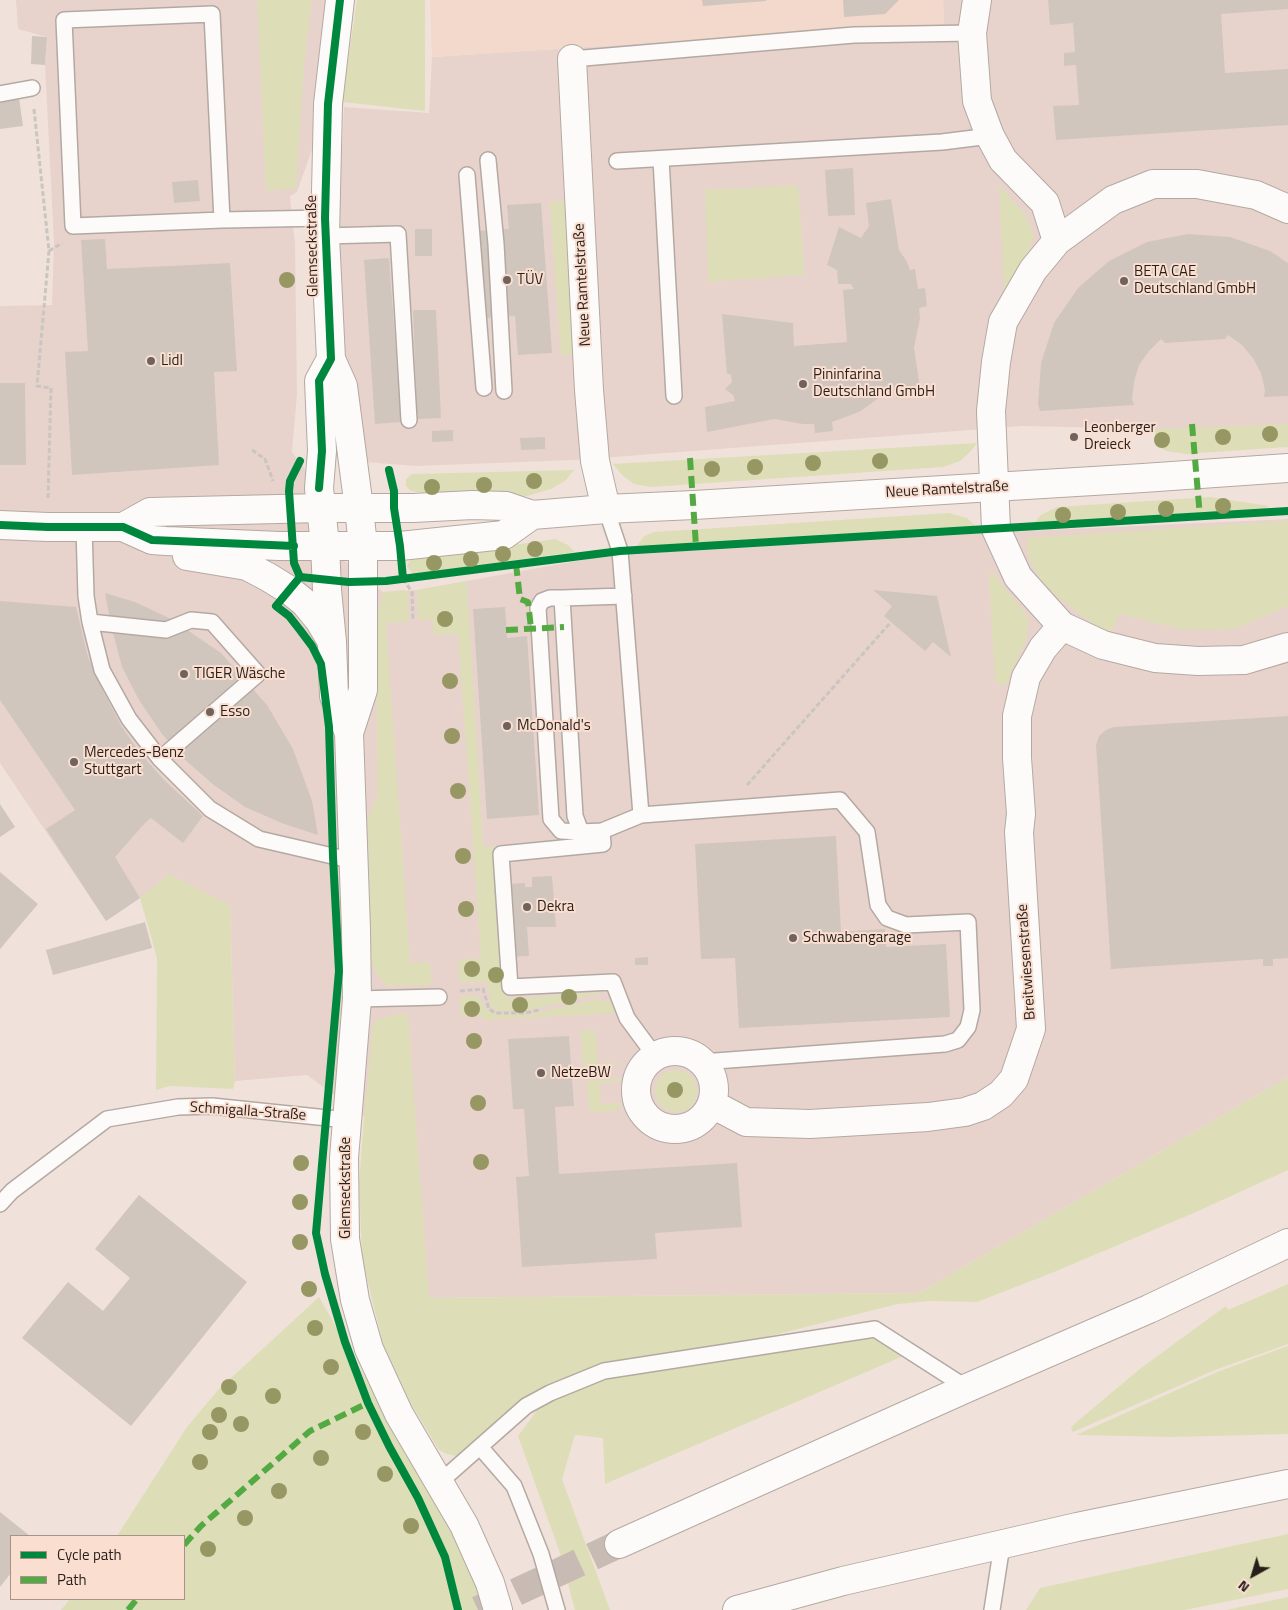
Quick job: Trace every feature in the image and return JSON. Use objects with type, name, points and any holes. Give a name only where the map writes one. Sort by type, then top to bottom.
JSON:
[{"type":"main road","name":"Glemseckstraße","points":[[340,0],[328,104],[325,227],[331,359],[343,386],[363,546],[363,690],[349,733]]},
{"type":"main road","points":[[978,0],[972,33],[977,101],[990,136],[1003,160],[1045,202],[1057,241]]},
{"type":"main road","name":"Neue Ramtelstraße","points":[[572,59],[589,390],[595,461],[606,509]]},
{"type":"main road","points":[[1288,209],[1256,195],[1197,184],[1154,184],[1113,200],[1057,241],[1033,270],[1003,322],[996,362],[991,411],[996,528],[1018,577],[1062,626],[1103,645],[1155,658],[1198,661],[1244,660],[1288,648]]},
{"type":"main road","name":"Glemseckstraße","points":[[331,359],[319,380],[322,451],[319,488],[327,572],[334,696],[349,733],[357,999],[347,1120],[344,1192],[345,1238],[355,1300],[368,1349],[395,1406],[464,1525],[490,1583],[498,1610]]},
{"type":"main road","name":"Neue Ramtelstraße","points":[[123,527],[150,512],[506,506],[532,515],[606,509],[993,488],[1288,468]]},
{"type":"main road","name":"Neue Ramtelstraße","points":[[0,525],[84,528],[123,527],[152,540],[166,541],[279,546],[400,546],[504,534],[532,515]]},
{"type":"main road","points":[[166,541],[189,558],[247,566],[282,585],[305,603],[320,620],[332,642]]},
{"type":"main road","name":"Breitwiesenstraße","points":[[712,1104],[746,1122],[810,1124],[928,1117],[965,1112],[983,1106],[1001,1094],[1014,1079],[1031,1029],[1019,832],[1021,814],[1017,758],[1017,716],[1026,677],[1043,648],[1062,626]]},
{"type":"main road","points":[[674,1051],[693,1055],[709,1071],[714,1081],[712,1104],[698,1122],[688,1127],[665,1128],[646,1116],[636,1096],[637,1084],[640,1073],[655,1056],[674,1051]]},
{"type":"main road","points":[[619,1544],[967,1388],[1149,1309],[1288,1243]]},
{"type":"main road","points":[[737,1610],[843,1581],[1077,1527],[1283,1486]]},
{"type":"lane","points":[[222,220],[212,14],[64,20],[73,226],[222,220],[398,234],[409,420]]},
{"type":"lane","points":[[572,59],[854,35],[972,33]]},
{"type":"lane","points":[[0,94],[32,88]]},
{"type":"lane","points":[[617,161],[942,142],[990,136]]},
{"type":"lane","points":[[661,159],[674,396]]},
{"type":"lane","points":[[488,160],[496,244],[504,391]]},
{"type":"lane","points":[[467,175],[484,388]]},
{"type":"lane","points":[[606,509],[620,551],[642,815]]},
{"type":"lane","points":[[84,528],[84,582],[90,622],[102,670],[129,719],[160,759],[210,809],[259,839],[354,862]]},
{"type":"lane","points":[[624,596],[550,598],[542,601],[538,608],[551,819],[561,831],[602,831],[642,815],[840,800],[867,832],[878,905],[887,918],[906,925],[968,922],[972,1010],[968,1027],[958,1040],[945,1044],[702,1062]]},
{"type":"lane","points":[[562,598],[575,816],[581,832]]},
{"type":"lane","points":[[90,622],[166,630],[191,620],[212,622],[258,674],[160,759]]},
{"type":"lane","points":[[602,831],[603,844],[501,854],[510,987],[613,982],[627,1018],[655,1056]]},
{"type":"lane","points":[[357,999],[439,997]]},
{"type":"lane","name":"Schmigalla-Straße","points":[[0,1204],[12,1191],[107,1118],[178,1107],[212,1106],[347,1120]]},
{"type":"lane","points":[[440,1482],[481,1448],[526,1406],[550,1393],[604,1371],[875,1329],[967,1388]]},
{"type":"lane","points":[[481,1448],[514,1486],[541,1554],[557,1610]]},
{"type":"lane","points":[[992,1610],[1002,1545]]},
{"type":"path","points":[[32,88],[49,251],[37,386],[51,388],[48,527]]},
{"type":"path","points":[[252,450],[265,460],[273,483]]},
{"type":"path","points":[[403,579],[412,592],[413,621]]},
{"type":"path","points":[[726,809],[891,622]]},
{"type":"shaded area","points":[[16,0],[340,0],[328,104],[297,192],[290,196],[295,244],[297,394],[292,452],[319,488],[325,545],[383,592],[417,590],[604,556],[1006,532],[1288,519],[1288,1077],[919,1293],[429,1298],[364,1117],[307,1075],[235,1081],[230,905],[140,898],[106,921],[0,763],[0,306],[52,305],[54,242],[45,65],[47,37],[18,29]]},
{"type":"shaded area","points":[[430,0],[943,0],[944,24],[432,57]]},
{"type":"shaded area","points":[[943,0],[1288,0],[1288,432],[1023,426],[574,460],[417,466],[363,462],[347,383],[338,236],[344,107],[429,113],[432,57],[944,24]]},
{"type":"green space","points":[[257,0],[312,0],[304,64],[296,188],[266,191]]},
{"type":"green space","points":[[357,0],[425,0],[425,111],[342,102]]},
{"type":"green space","points":[[798,185],[805,275],[708,282],[705,190]]},
{"type":"green space","points":[[999,185],[1024,213],[1034,235],[1024,267],[1004,293]]},
{"type":"green space","points":[[564,201],[575,354],[561,355],[550,202]]},
{"type":"green space","points":[[1288,424],[1288,447],[1186,454],[1166,451],[1156,445],[1155,429]]},
{"type":"green space","points":[[977,443],[960,461],[943,467],[651,487],[634,484],[622,475],[613,464]]},
{"type":"green space","points":[[574,470],[565,481],[551,489],[527,496],[431,494],[411,491],[406,486],[406,479],[412,474]]},
{"type":"green space","points":[[1210,497],[1269,506],[1264,510],[1033,524],[1041,515],[1057,507]]},
{"type":"green space","points":[[949,513],[967,518],[977,527],[636,547],[644,536],[654,532]]},
{"type":"green space","points":[[1288,521],[1288,606],[1238,628],[1222,630],[1180,629],[1120,614],[1110,634],[1058,597],[1040,579],[1028,556],[1027,538]]},
{"type":"green space","points":[[555,539],[568,545],[575,552],[413,574],[407,566],[410,560]]},
{"type":"green space","points":[[989,573],[994,573],[1029,619],[1027,638],[1005,686],[995,682]]},
{"type":"green space","points":[[467,581],[483,847],[496,846],[507,999],[599,992],[599,994],[525,1011],[496,1011],[491,1007],[488,983],[460,982],[458,960],[481,958],[458,634],[434,635],[432,620],[418,620],[417,590]]},
{"type":"green space","points":[[404,590],[408,593],[409,621],[386,623],[410,963],[430,962],[431,985],[388,986],[376,974],[371,961],[368,817],[378,794],[376,654],[378,614],[383,592]]},
{"type":"green space","points":[[169,874],[230,905],[235,1081],[233,1089],[170,1086],[156,1090],[157,958],[140,898]]},
{"type":"green space","points":[[474,995],[480,999],[486,1009],[496,1015],[525,1015],[600,999],[601,1002],[615,1001],[616,1013],[484,1020],[484,1016],[461,1017],[459,999],[462,996]]},
{"type":"green space","points":[[408,1014],[429,1298],[919,1293],[1288,1077],[1288,1170],[1196,1212],[1054,1272],[977,1302],[930,1301],[898,1304],[682,1358],[875,1329],[913,1352],[605,1484],[603,1438],[575,1435],[562,1479],[610,1610],[575,1610],[559,1550],[518,1436],[549,1394],[470,1448],[456,1456],[447,1454],[439,1450],[411,1404],[383,1344],[362,1258],[359,1184],[364,1117],[373,1026],[377,1020],[392,1015]]},
{"type":"green space","points":[[595,1030],[598,1064],[620,1063],[620,1065],[583,1067],[581,1031]]},
{"type":"green space","points":[[680,1070],[688,1073],[694,1079],[697,1091],[694,1103],[688,1109],[672,1112],[664,1109],[658,1103],[655,1087],[658,1079],[664,1073]]},
{"type":"green space","points":[[622,1078],[621,1081],[599,1084],[601,1104],[623,1103],[618,1109],[590,1112],[586,1082]]},
{"type":"green space","points":[[1288,1284],[1288,1344],[1215,1370],[1073,1432],[1071,1429],[1073,1425],[1141,1368],[1226,1306],[1228,1310]]},
{"type":"green space","points":[[319,1297],[457,1538],[488,1610],[61,1610],[69,1600],[185,1600],[185,1535],[118,1535],[187,1427],[218,1390]]},
{"type":"green space","points":[[1288,1346],[1288,1434],[1173,1437],[1076,1435],[1217,1372]]},
{"type":"green space","points":[[1288,1534],[1288,1589],[1185,1610],[1026,1610],[1040,1588]]},
{"type":"green space","points":[[1288,1597],[1288,1610],[1226,1610]]},
{"type":"building","points":[[702,0],[766,0],[766,1],[703,6]]},
{"type":"building","points":[[843,0],[899,0],[885,14],[844,17]]},
{"type":"building","points":[[1048,0],[1288,0],[1288,9],[1221,14],[1225,73],[1288,69],[1288,125],[1056,140],[1053,106],[1079,105],[1076,65],[1064,66],[1064,53],[1075,52],[1073,23],[1050,25]]},
{"type":"building","points":[[32,36],[47,37],[45,65],[31,64]]},
{"type":"building","points":[[19,98],[23,126],[0,129],[0,101]]},
{"type":"building","points":[[853,168],[855,215],[828,216],[825,170]]},
{"type":"building","points":[[198,180],[200,201],[174,203],[172,182]]},
{"type":"building","points":[[891,199],[899,250],[910,270],[915,269],[918,289],[925,288],[927,306],[919,308],[920,318],[914,348],[921,394],[896,398],[893,383],[883,395],[859,412],[832,422],[833,431],[815,433],[814,424],[774,419],[707,432],[705,407],[735,401],[733,395],[725,389],[732,382],[731,374],[727,374],[722,314],[793,323],[794,346],[847,342],[843,290],[854,289],[851,284],[838,284],[837,270],[827,265],[839,227],[861,238],[869,226],[866,203]]},
{"type":"building","name":"TÜV","points":[[541,203],[552,353],[518,355],[515,316],[470,319],[464,232],[509,229],[507,205]]},
{"type":"building","points":[[415,229],[432,229],[432,256],[415,256]]},
{"type":"building","points":[[1188,234],[1230,237],[1270,251],[1288,263],[1288,396],[1264,397],[1265,390],[1261,373],[1253,358],[1242,345],[1228,335],[1225,339],[1165,343],[1161,339],[1139,365],[1134,382],[1132,399],[1134,405],[1040,411],[1038,404],[1041,363],[1054,323],[1078,288],[1109,261],[1147,242]]},
{"type":"building","name":"Lidl","points":[[105,239],[107,269],[230,263],[237,371],[214,372],[219,465],[72,475],[65,352],[88,351],[81,240]]},
{"type":"building","points":[[389,258],[401,422],[375,424],[364,260]]},
{"type":"building","points":[[413,310],[436,310],[441,418],[417,419]]},
{"type":"building","points":[[0,383],[25,383],[26,465],[0,465]]},
{"type":"building","points":[[453,430],[453,441],[432,442],[432,431]]},
{"type":"building","points":[[545,437],[545,449],[521,450],[520,438]]},
{"type":"building","points":[[873,590],[937,596],[951,657],[933,642],[925,651],[884,616],[892,606]]},
{"type":"building","name":"Esso","points":[[105,593],[135,602],[171,619],[221,653],[267,705],[293,749],[312,801],[318,835],[284,824],[245,807],[214,785],[184,759],[162,734],[139,700],[122,667]]},
{"type":"building","points":[[0,601],[76,607],[88,657],[122,727],[140,753],[165,781],[203,816],[183,843],[151,818],[145,823],[115,857],[140,898],[106,921],[46,829],[75,810],[0,700]]},
{"type":"building","name":"McDonald's","points":[[505,607],[507,638],[527,636],[539,815],[487,819],[473,609]]},
{"type":"building","points":[[1288,716],[1288,958],[1273,959],[1273,966],[1263,966],[1263,959],[1111,969],[1096,745],[1099,736],[1106,730],[1114,727]]},
{"type":"building","points":[[0,804],[15,827],[0,837]]},
{"type":"building","name":"Schwabengarage","points":[[836,836],[841,932],[885,929],[886,947],[946,944],[950,1017],[739,1028],[735,958],[701,959],[695,844]]},
{"type":"building","points":[[0,872],[38,904],[0,949]]},
{"type":"building","name":"Dekra","points":[[552,876],[556,927],[527,927],[529,956],[504,957],[503,884],[525,883],[525,887],[532,887],[532,877]]},
{"type":"building","points":[[145,922],[152,948],[53,975],[46,950]]},
{"type":"building","points":[[648,957],[648,965],[635,965],[635,958]]},
{"type":"building","points":[[569,1036],[574,1106],[555,1107],[559,1174],[737,1163],[742,1227],[655,1233],[657,1259],[522,1267],[516,1177],[529,1176],[524,1109],[513,1109],[508,1039]]},
{"type":"building","points":[[139,1195],[247,1282],[131,1426],[22,1338],[68,1282],[103,1311],[130,1278],[95,1249]]},
{"type":"building","points":[[0,1512],[29,1535],[10,1535],[10,1574],[0,1587]]},
{"type":"tunnel","points":[[478,1610],[619,1544]]},
{"type":"marked path","points":[[1192,424],[1200,517]]},
{"type":"marked path","points":[[690,458],[696,546]]},
{"type":"marked path","points":[[516,564],[520,599],[528,602],[531,628]]},
{"type":"marked path","points":[[506,630],[564,627]]},
{"type":"marked path","points":[[185,1544],[201,1526],[310,1431],[368,1403]]},
{"type":"marked path","points":[[128,1610],[136,1600]]},
{"type":"cycle path","points":[[319,488],[322,451],[319,381],[331,359],[325,218],[328,104],[340,0]]},
{"type":"cycle path","points":[[300,461],[290,481],[289,491],[294,563],[300,577],[276,606],[289,616],[300,630],[312,646],[321,664],[329,727],[339,971],[316,1233],[325,1274],[345,1342],[368,1403],[418,1498],[445,1557],[458,1610]]},
{"type":"cycle path","points":[[389,470],[394,491],[394,508],[403,579]]},
{"type":"cycle path","points":[[300,577],[349,582],[386,581],[620,551],[1288,511]]},
{"type":"cycle path","points":[[0,525],[123,527],[152,540],[294,546]]},
{"type":"place","name":"TÜV","points":[[507,280]]},
{"type":"place","name":"BETA CAE Deutschland GmbH","points":[[1124,281]]},
{"type":"place","name":"Lidl","points":[[151,361]]},
{"type":"place","name":"Pininfarina Deutschland GmbH","points":[[803,384]]},
{"type":"place","name":"Leonberger Dreieck","points":[[1074,437]]},
{"type":"place","name":"TIGER Wäsche","points":[[184,674]]},
{"type":"place","name":"Esso","points":[[210,712]]},
{"type":"place","name":"McDonald's","points":[[507,726]]},
{"type":"place","name":"Mercedes-Benz Stuttgart","points":[[74,762]]},
{"type":"place","name":"Dekra","points":[[527,907]]},
{"type":"place","name":"Schwabengarage","points":[[793,938]]},
{"type":"place","name":"NetzeBW","points":[[541,1073]]}]
